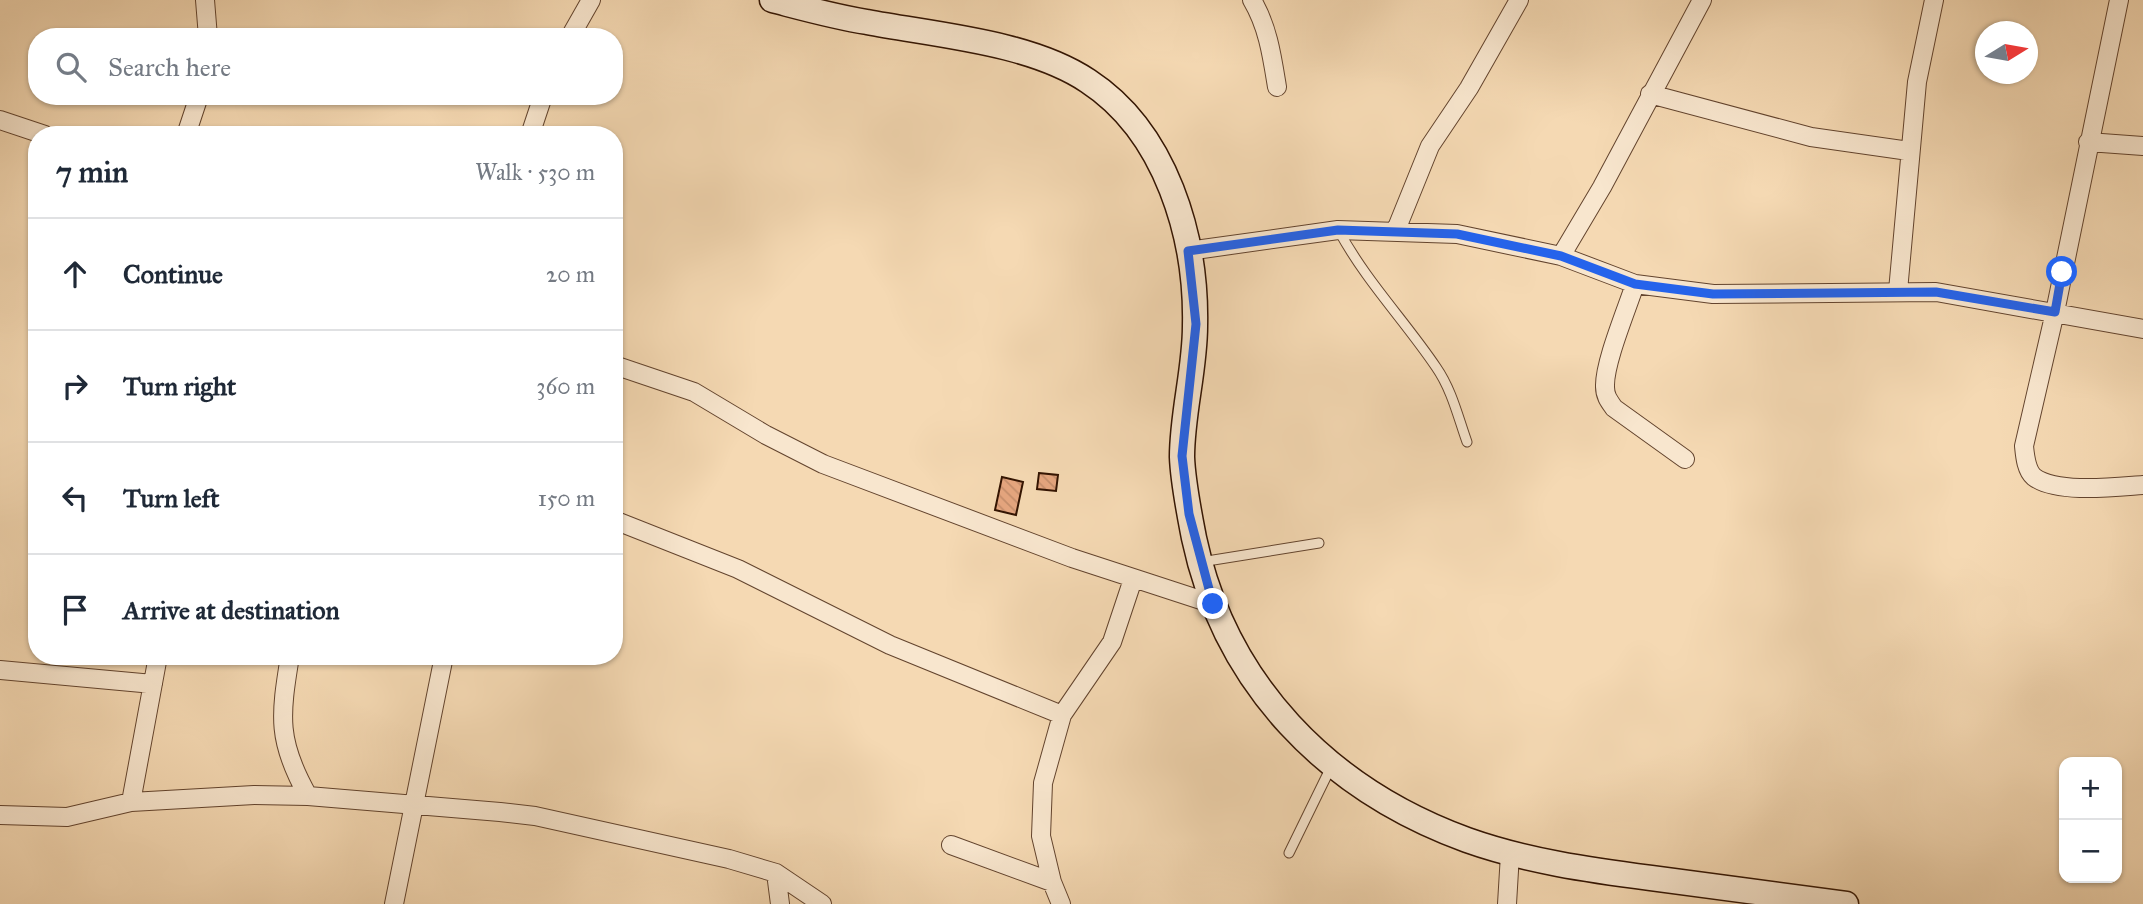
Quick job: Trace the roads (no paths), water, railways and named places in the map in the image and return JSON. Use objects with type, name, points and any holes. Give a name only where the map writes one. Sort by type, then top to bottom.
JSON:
[{"type":"main road","points":[[772,0],[1035,56],[1086,79],[1115,102],[1146,140],[1171,185],[1184,224],[1188,251],[1196,324],[1182,456],[1199,563],[1231,647],[1256,685],[1293,728],[1332,765],[1402,810],[1464,839],[1510,854],[1721,896],[1846,904]]},
{"type":"street","points":[[205,0],[207,28]]},
{"type":"street","points":[[575,28],[592,0]]},
{"type":"street","points":[[1252,0],[1262,17],[1269,39],[1277,87]]},
{"type":"street","points":[[1396,230],[1430,146],[1469,88],[1519,0]]},
{"type":"street","points":[[1561,256],[1602,187],[1702,0]]},
{"type":"street","points":[[1898,292],[1917,82],[1934,0]]},
{"type":"street","points":[[2119,0],[2055,312],[2024,446],[2026,464],[2034,476],[2057,486],[2109,488],[2143,485]]},
{"type":"street","points":[[1650,94],[1742,121],[1811,137],[1909,151]]},
{"type":"street","points":[[189,126],[196,105]]},
{"type":"street","points":[[533,126],[540,105]]},
{"type":"street","points":[[0,120],[28,129]]},
{"type":"street","points":[[2088,142],[2143,146]]},
{"type":"street","points":[[1188,251],[1338,230],[1457,234],[1561,256],[1635,284],[1713,294],[1936,292],[2143,329]]},
{"type":"street","points":[[1635,284],[1605,384],[1606,396],[1614,408],[1685,459]]},
{"type":"street","points":[[623,368],[694,392],[766,435],[823,464],[1133,579],[1213,604]]},
{"type":"street","points":[[623,524],[738,569],[890,645],[1062,715]]},
{"type":"street","points":[[1061,904],[1052,883],[1041,836],[1043,783],[1062,715],[1112,642],[1133,579]]},
{"type":"street","points":[[131,802],[156,665]]},
{"type":"street","points":[[289,665],[282,705],[282,736],[296,775],[308,796]]},
{"type":"street","points":[[394,904],[442,665]]},
{"type":"street","points":[[0,670],[153,684]]},
{"type":"street","points":[[0,815],[67,817],[131,802],[254,795],[308,796],[535,816],[729,859],[776,873],[822,904]]},
{"type":"street","points":[[951,845],[1052,883]]},
{"type":"street","points":[[1507,904],[1510,854]]},
{"type":"street","points":[[776,873],[779,904]]},
{"type":"lane","points":[[1338,230],[1354,260],[1437,368],[1449,390],[1467,442]]},
{"type":"lane","points":[[1199,563],[1320,543]]},
{"type":"lane","points":[[1289,853],[1332,765]]}]
